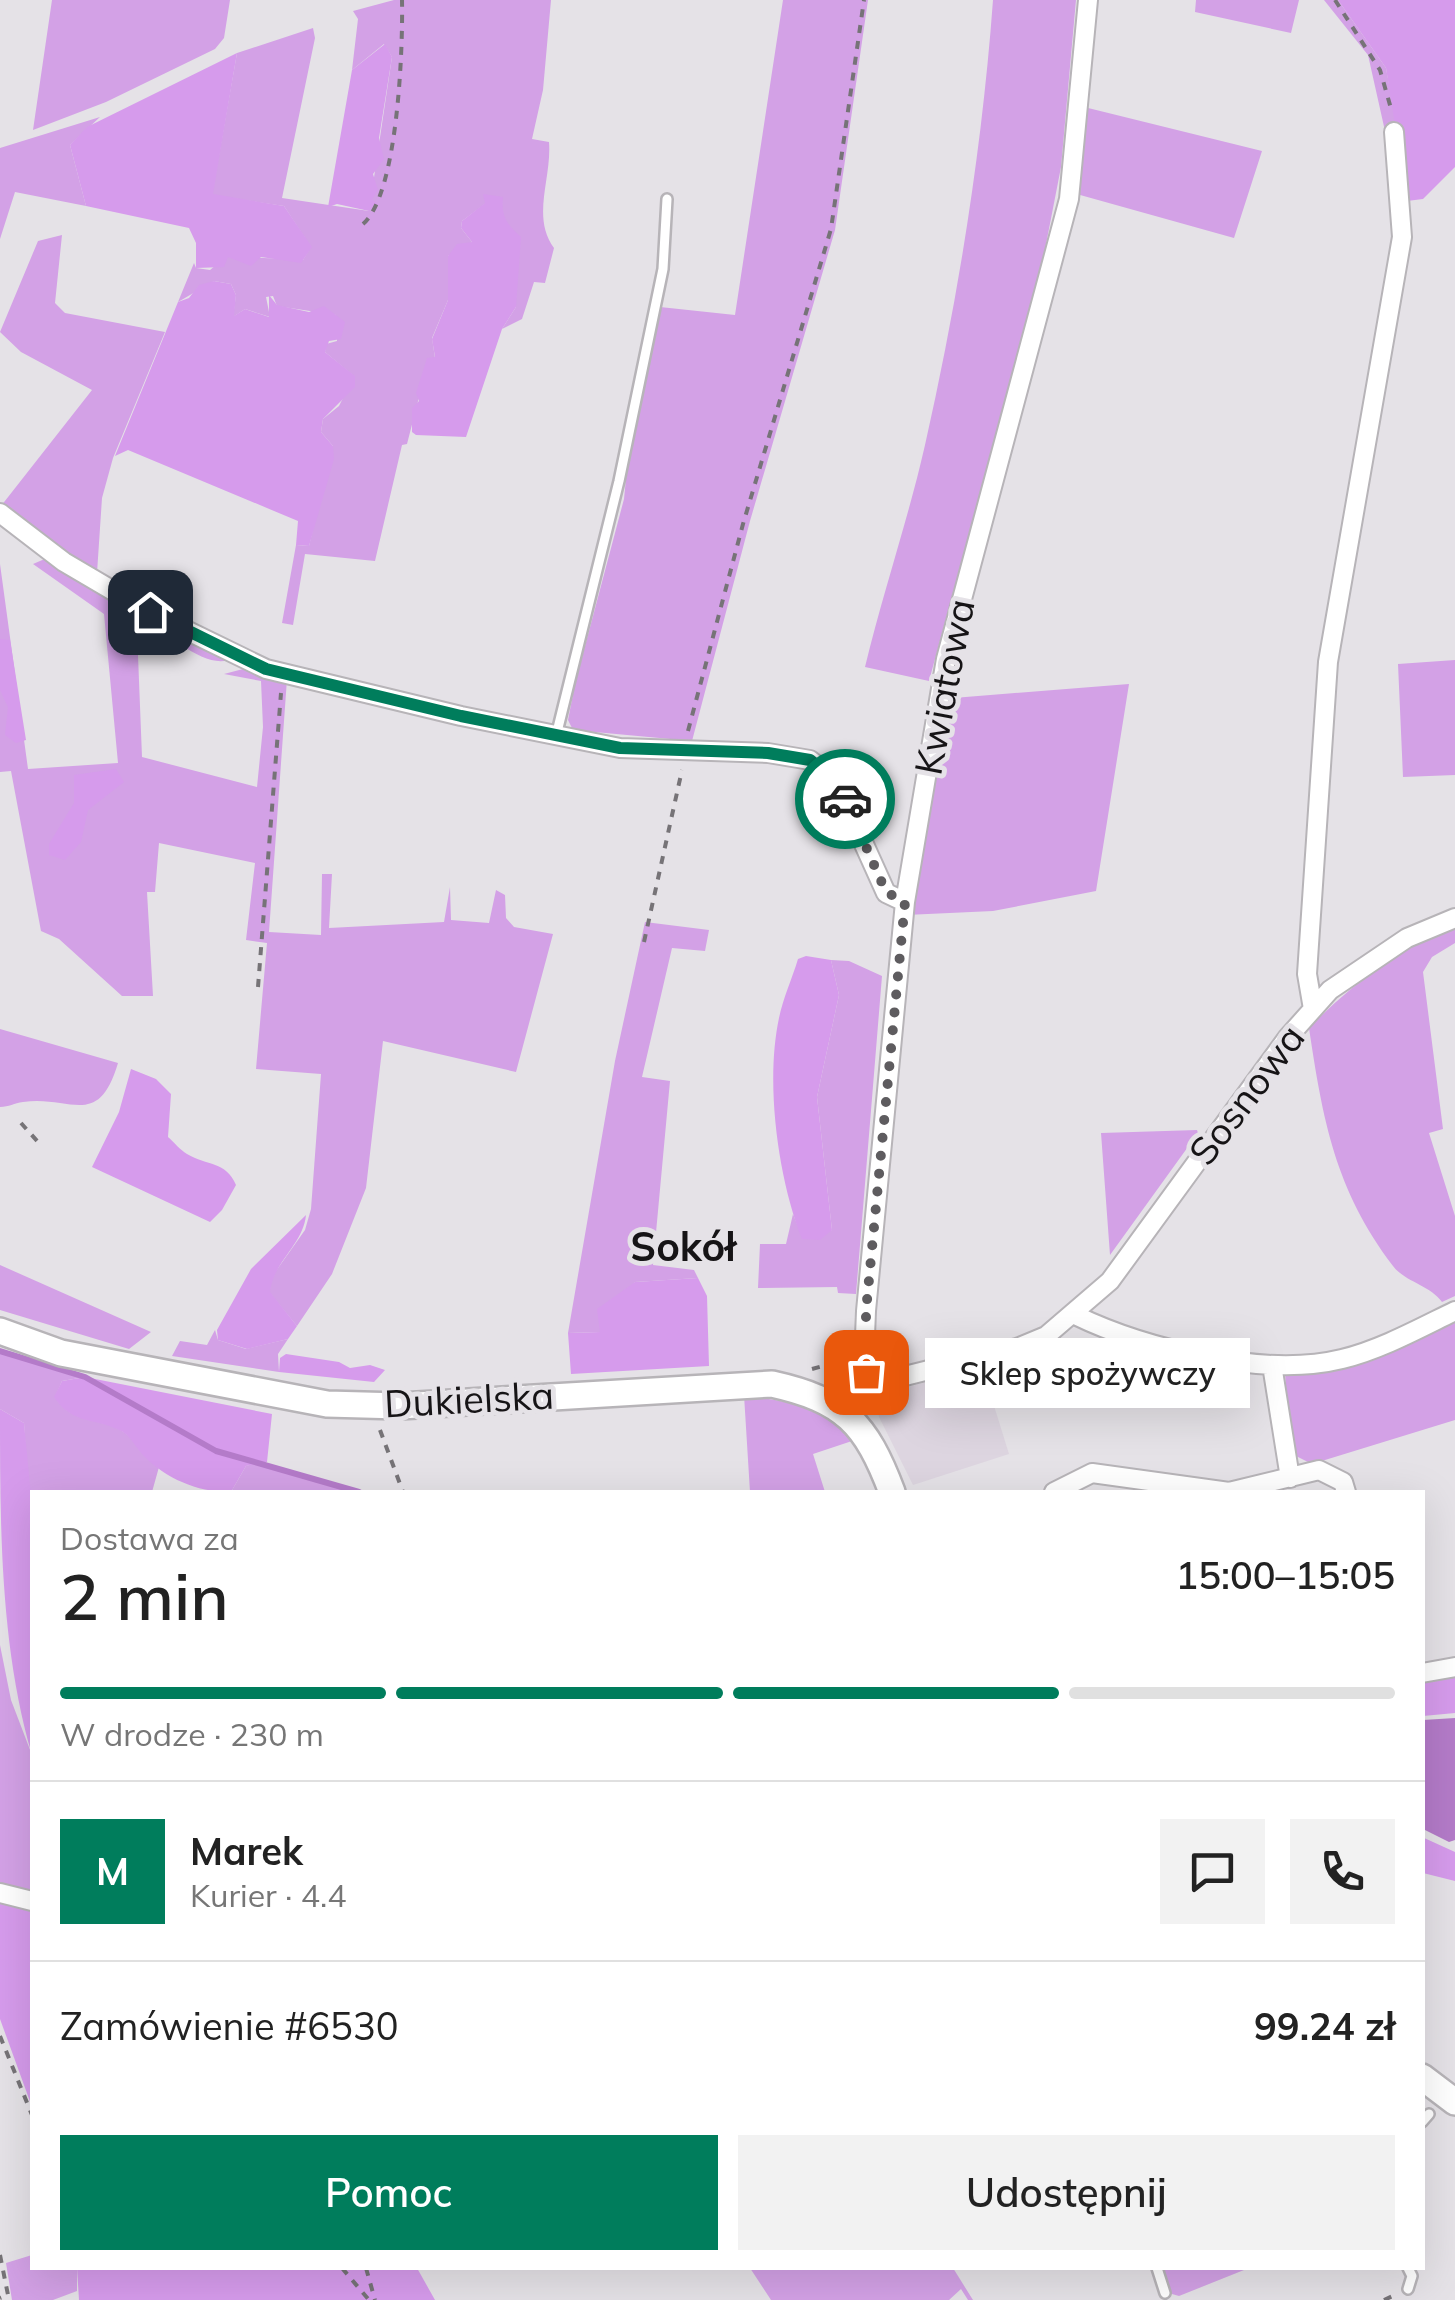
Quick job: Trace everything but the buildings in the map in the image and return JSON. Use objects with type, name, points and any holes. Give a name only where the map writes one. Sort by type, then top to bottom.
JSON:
[{"type":"main road","name":"Dukielska","points":[[0,1332],[61,1352],[327,1404],[376,1406],[772,1384],[814,1394],[844,1409]]},
{"type":"main road","points":[[844,1409],[863,1431],[891,1490]]},
{"type":"main road","points":[[1425,2079],[1455,2102]]},
{"type":"street","name":"Kwiatowa","points":[[869,1385],[864,1361],[866,1311],[905,902],[946,660],[1069,199],[1088,0]]},
{"type":"street","points":[[1313,1009],[1307,974],[1328,662],[1402,237],[1394,132]]},
{"type":"street","points":[[0,513],[64,562],[150,612],[266,669],[620,748],[768,753],[810,760],[835,780],[886,892],[905,902]]},
{"type":"street","name":"Sosnowa","points":[[869,1385],[1020,1348],[1075,1315],[1110,1281],[1313,1009],[1354,970],[1407,938],[1455,918]]},
{"type":"street","points":[[1075,1315],[1116,1335],[1272,1365],[1343,1359],[1455,1311]]},
{"type":"street","points":[[1272,1365],[1290,1478]]},
{"type":"street","points":[[844,1409],[869,1385]]},
{"type":"street","points":[[1238,1490],[1319,1470],[1342,1482],[1345,1490]]},
{"type":"street","points":[[1058,1490],[1092,1473],[1215,1490]]},
{"type":"street","points":[[1425,1672],[1455,1666]]},
{"type":"street","points":[[0,1894],[30,1900]]},
{"type":"lane","points":[[556,736],[620,482],[663,269],[667,198]]},
{"type":"lane","points":[[1158,2270],[1165,2292]]},
{"type":"lane","points":[[1408,2289],[1412,2276],[1409,2270]]},
{"type":"path","points":[[363,224],[382,198],[401,70],[402,0]]},
{"type":"path","points":[[644,942],[666,826],[743,524],[831,230],[864,0]]},
{"type":"path","points":[[1336,0],[1380,70],[1394,132]]},
{"type":"path","points":[[258,987],[286,674]]},
{"type":"path","points":[[21,1123],[38,1142]]},
{"type":"path","points":[[806,1370],[838,1364],[849,1353]]},
{"type":"path","points":[[376,1406],[385,1448],[403,1490]]},
{"type":"path","points":[[0,2036],[30,2110]]},
{"type":"path","points":[[0,2255],[8,2295],[0,2298]]},
{"type":"path","points":[[344,2270],[372,2300]]},
{"type":"path","points":[[366,2270],[372,2300]]},
{"type":"shaded area","points":[[52,0],[230,0],[224,38],[215,49],[106,102],[33,130]]},
{"type":"shaded area","points":[[394,0],[551,0],[543,90],[532,139],[549,142],[543,210],[547,236],[554,248],[545,283],[534,282],[522,319],[502,329],[516,307],[505,223],[486,203],[462,221],[461,228],[472,242],[448,256],[448,300],[432,338],[435,358],[426,370],[407,444],[402,445],[375,561],[305,554],[293,625],[282,623],[296,545],[309,546],[333,446],[321,432],[323,419],[339,406],[354,376],[325,352],[326,344],[337,341],[336,315],[277,306],[273,296],[266,297],[270,317],[245,309],[233,317],[236,295],[231,284],[214,281],[178,302],[194,263],[196,268],[210,270],[227,256],[303,260],[311,247],[284,206],[212,195],[237,53],[313,28],[315,38],[282,198],[369,211],[392,57],[384,44],[352,70],[358,19],[353,11]]},
{"type":"shaded area","points":[[783,0],[868,0],[835,230],[750,521],[692,741],[573,730],[568,720],[575,684],[624,499],[629,448],[660,307],[735,315]]},
{"type":"shaded area","points":[[993,0],[1076,0],[1061,167],[1041,270],[929,681],[865,667],[918,473],[948,335],[975,168]]},
{"type":"shaded area","points":[[1196,0],[1299,0],[1291,33],[1195,12]]},
{"type":"shaded area","points":[[1324,0],[1338,0],[1386,68],[1397,127],[1385,131],[1368,55]]},
{"type":"shaded area","points":[[1338,0],[1455,0],[1455,167],[1423,199],[1407,201],[1386,68]]},
{"type":"shaded area","points":[[385,44],[392,57],[379,138],[384,159],[373,174],[378,190],[372,199],[377,204],[369,211],[337,204],[328,207],[352,70]]},
{"type":"shaded area","points":[[237,53],[213,194],[284,206],[312,247],[301,263],[261,257],[251,266],[228,257],[224,267],[196,268],[196,243],[189,228],[86,206],[70,145],[87,127]]},
{"type":"shaded area","points":[[1080,106],[1262,151],[1234,238],[1073,193]]},
{"type":"shaded area","points":[[100,117],[70,145],[86,206],[15,192],[0,239],[0,148]]},
{"type":"shaded area","points":[[483,194],[503,197],[506,219],[521,237],[516,307],[502,329],[466,437],[416,435],[412,432],[412,408],[419,401],[416,393],[427,358],[435,357],[432,339],[448,300],[448,256],[457,244],[472,242],[461,228],[462,221],[485,203]]},
{"type":"shaded area","points":[[62,235],[55,303],[65,313],[165,332],[113,458],[102,498],[97,573],[1,506],[92,390],[21,352],[0,332],[38,241]]},
{"type":"shaded area","points":[[214,281],[231,284],[236,295],[234,316],[245,309],[269,317],[269,295],[277,305],[309,312],[324,306],[345,322],[341,339],[329,341],[325,352],[355,376],[355,387],[323,419],[321,432],[333,446],[334,459],[309,546],[296,545],[298,521],[128,450],[115,456],[178,302],[189,298],[199,285]]},
{"type":"shaded area","points":[[47,558],[129,611],[228,660],[197,654],[144,621],[137,630],[142,757],[257,787],[263,727],[261,681],[224,674],[243,669],[287,679],[269,932],[321,935],[322,874],[332,874],[329,928],[444,922],[450,887],[451,920],[489,923],[496,890],[505,895],[506,918],[514,927],[553,934],[516,1072],[383,1041],[366,1188],[332,1274],[297,1326],[269,1292],[271,1278],[305,1230],[311,1209],[321,1074],[256,1069],[267,943],[246,940],[255,863],[159,843],[155,892],[147,892],[153,996],[122,996],[59,939],[41,931],[11,771],[0,772],[0,564],[28,769],[118,763],[104,614],[33,564]]},
{"type":"shaded area","points":[[0,639],[10,640],[26,740],[16,743],[5,735],[8,707],[0,690]]},
{"type":"shaded area","points":[[1455,660],[1455,775],[1403,777],[1398,664]]},
{"type":"shaded area","points":[[1129,684],[1096,891],[993,911],[906,915],[941,699]]},
{"type":"shaded area","points":[[116,769],[124,782],[88,810],[81,842],[65,860],[49,855],[49,844],[74,803],[74,775]]},
{"type":"shaded area","points":[[645,922],[709,930],[705,951],[672,948],[642,1077],[670,1081],[653,1265],[694,1270],[698,1278],[635,1282],[601,1332],[568,1333],[615,1061]]},
{"type":"shaded area","points":[[1455,925],[1455,943],[1432,957],[1423,972],[1443,1129],[1429,1133],[1455,1216],[1455,1296],[1442,1302],[1393,1266],[1357,1209],[1326,1124],[1309,1028],[1377,969]]},
{"type":"shaded area","points":[[806,956],[831,960],[839,995],[817,1097],[832,1230],[820,1240],[802,1239],[794,1215],[780,1159],[774,1100],[779,1018],[798,959]]},
{"type":"shaded area","points":[[831,960],[849,961],[882,976],[856,1294],[838,1293],[837,1287],[758,1288],[760,1244],[786,1244],[793,1214],[803,1239],[832,1230],[817,1097],[839,995]]},
{"type":"shaded area","points":[[0,1029],[118,1063],[110,1084],[92,1103],[40,1101],[0,1107]]},
{"type":"shaded area","points":[[131,1069],[156,1079],[171,1094],[168,1137],[187,1154],[232,1177],[236,1185],[210,1222],[92,1167],[119,1112]]},
{"type":"shaded area","points":[[1101,1133],[1198,1133],[1110,1255]]},
{"type":"shaded area","points":[[306,1215],[300,1235],[276,1272],[270,1292],[297,1326],[288,1339],[247,1349],[218,1340],[217,1330],[251,1269]]},
{"type":"shaded area","points":[[0,1265],[151,1332],[129,1349],[0,1310]]},
{"type":"shaded area","points":[[698,1278],[707,1296],[709,1366],[571,1374],[568,1333],[600,1332],[597,1309],[635,1282]]},
{"type":"shaded area","points":[[1455,1322],[1455,1420],[1312,1464],[1290,1453],[1285,1372],[1352,1363],[1393,1350]]},
{"type":"shaded area","points":[[215,1330],[218,1340],[246,1349],[288,1339],[278,1354],[279,1372],[172,1356],[180,1341],[207,1345]]},
{"type":"shaded area","points":[[0,1351],[85,1377],[62,1381],[55,1397],[79,1417],[116,1428],[130,1437],[159,1467],[153,1490],[30,1490],[29,1505],[24,1423],[0,1409]]},
{"type":"shaded area","points":[[286,1354],[339,1362],[350,1368],[370,1365],[385,1370],[374,1382],[279,1372],[280,1358]]},
{"type":"shaded area","points":[[988,1366],[997,1393],[991,1396],[1009,1454],[913,1485],[879,1417],[877,1403],[885,1393]]},
{"type":"shaded area","points":[[85,1377],[272,1414],[267,1462],[246,1466],[232,1490],[207,1490],[184,1483],[153,1464],[123,1432],[69,1413],[54,1397],[62,1381]]},
{"type":"shaded area","points":[[744,1395],[817,1412],[852,1441],[813,1454],[824,1490],[750,1490]]},
{"type":"shaded area","points":[[0,1409],[24,1423],[30,1490],[30,1748],[8,1628]]},
{"type":"shaded area","points":[[257,1463],[359,1490],[232,1490],[246,1466]]},
{"type":"shaded area","points":[[0,1645],[11,1700],[30,1750],[30,1894],[0,1886]]},
{"type":"shaded area","points":[[1455,1672],[1455,1713],[1425,1716],[1425,1679]]},
{"type":"shaded area","points":[[1455,1718],[1455,1840],[1449,1842],[1425,1830],[1425,1720]]},
{"type":"shaded area","points":[[1425,1838],[1455,1852],[1455,1881],[1425,1874]]},
{"type":"shaded area","points":[[0,1900],[30,1908],[30,2102],[0,2019]]},
{"type":"shaded area","points":[[30,2256],[30,2270],[77,2270],[77,2291],[53,2300],[12,2300],[6,2263]]},
{"type":"shaded area","points":[[77,2270],[418,2270],[435,2300],[79,2300]]},
{"type":"shaded area","points":[[751,2270],[954,2270],[973,2300],[968,2300],[961,2289],[949,2300],[771,2300]]},
{"type":"shaded area","points":[[1161,2270],[1244,2270],[1179,2296],[1172,2294]]},
{"type":"waterway","points":[[0,1351],[85,1377],[216,1451],[352,1490]]},
{"type":"way so far","points":[[845,799],[886,892],[905,902],[866,1311],[866,1372]]},
{"type":"place","name":"Sklep spożywczy","points":[[866,1372]]},
{"type":"district","name":"Sokół","points":[[683,1247]]},
{"type":"route","points":[[150,612],[266,669],[461,716],[620,748],[768,753],[810,760],[835,780],[845,799]]}]
